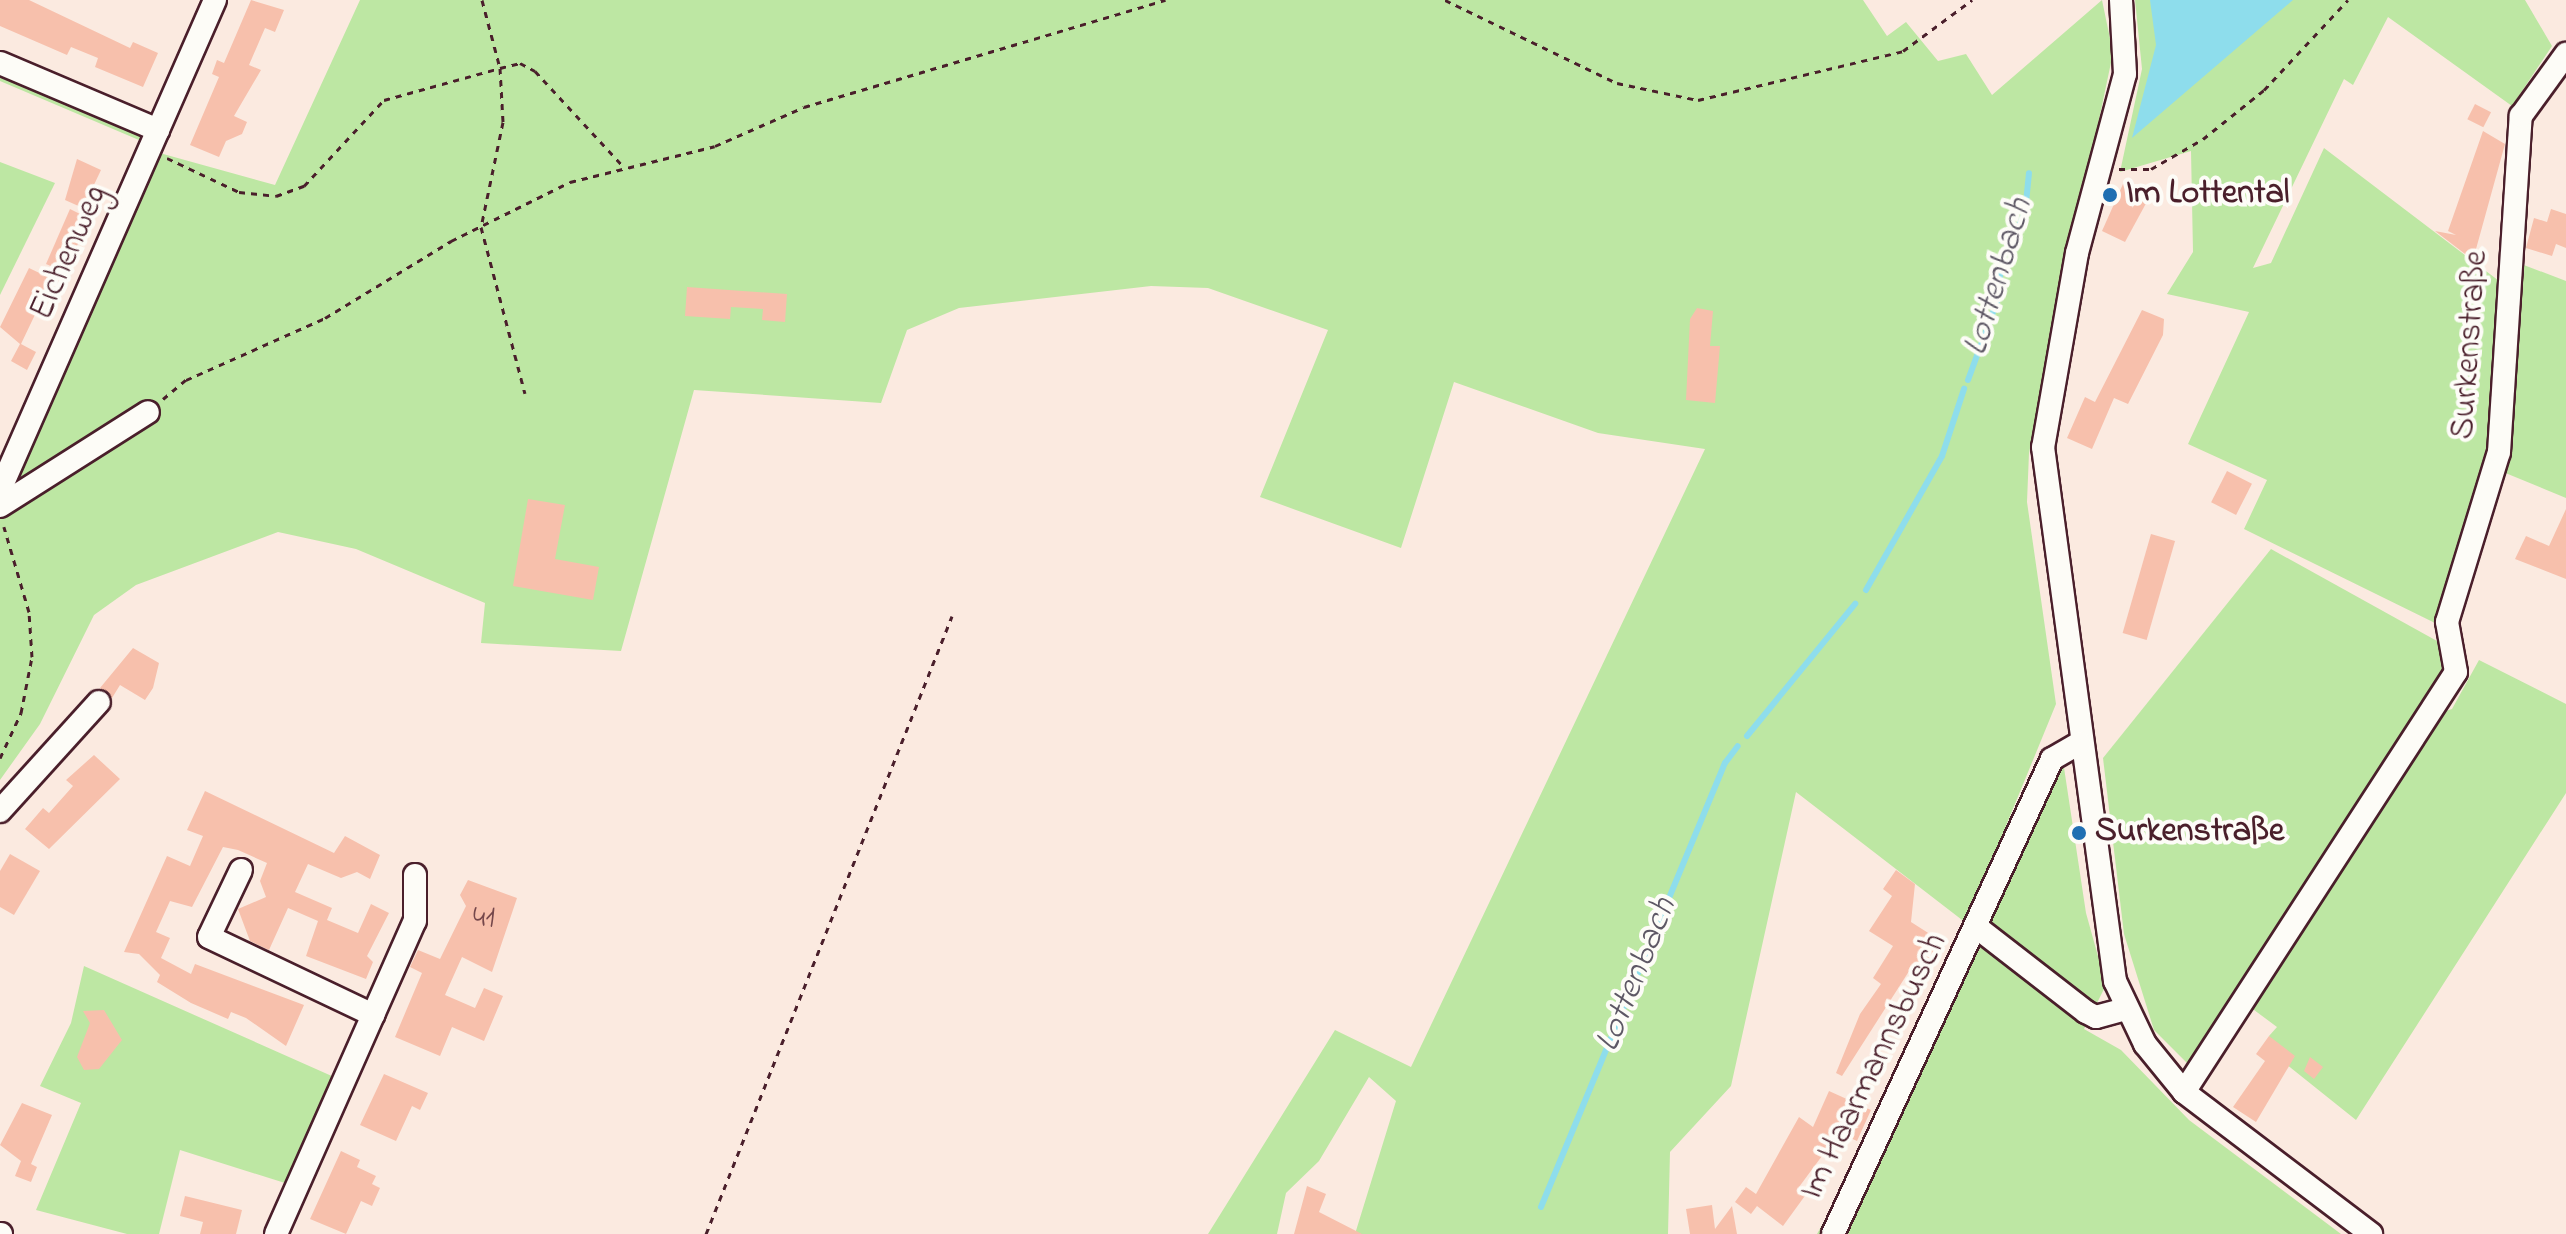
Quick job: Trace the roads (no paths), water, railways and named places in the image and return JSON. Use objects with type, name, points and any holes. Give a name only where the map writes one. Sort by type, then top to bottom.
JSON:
[{"type":"street","name":"Eichenweg","points":[[0,490],[152,152],[158,130],[215,0]]},
{"type":"street","points":[[2121,0],[2125,74],[2099,169],[2043,447],[2107,939],[2126,1009],[2184,1092],[2371,1234]]},
{"type":"street","name":"Surkenstraße","points":[[2184,1092],[2456,672],[2447,622],[2499,452],[2521,116],[2566,54]]},
{"type":"street","points":[[0,63],[158,130]]},
{"type":"street","points":[[0,506],[148,412]]},
{"type":"street","points":[[0,811],[99,702]]},
{"type":"street","name":"Im Haarmannsbusch","points":[[1833,1234],[1979,929],[2052,759],[2080,743]]},
{"type":"street","points":[[241,870],[209,937],[373,1015]]},
{"type":"street","points":[[276,1234],[415,921],[415,875]]},
{"type":"street","name":"Im Haarmannsbusch","points":[[1979,929],[2086,1012],[2096,1017],[2126,1009]]},
{"type":"water","points":[[2150,0],[2293,0],[2132,138],[2156,45]]},
{"type":"waterway","name":"Lottenbach","points":[[1968,380],[1997,301],[2002,259],[2025,213],[2029,173]]},
{"type":"waterway","name":"Lottenbach","points":[[1866,590],[1942,456],[1964,389]]},
{"type":"waterway","name":"Lottenbach","points":[[1747,736],[1855,604]]},
{"type":"waterway","name":"Lottenbach","points":[[1541,1207],[1725,763],[1738,746]]},
{"type":"place","name":"Im Lottental","points":[[2110,195]]},
{"type":"place","name":"Surkenstraße","points":[[2079,833]]}]
